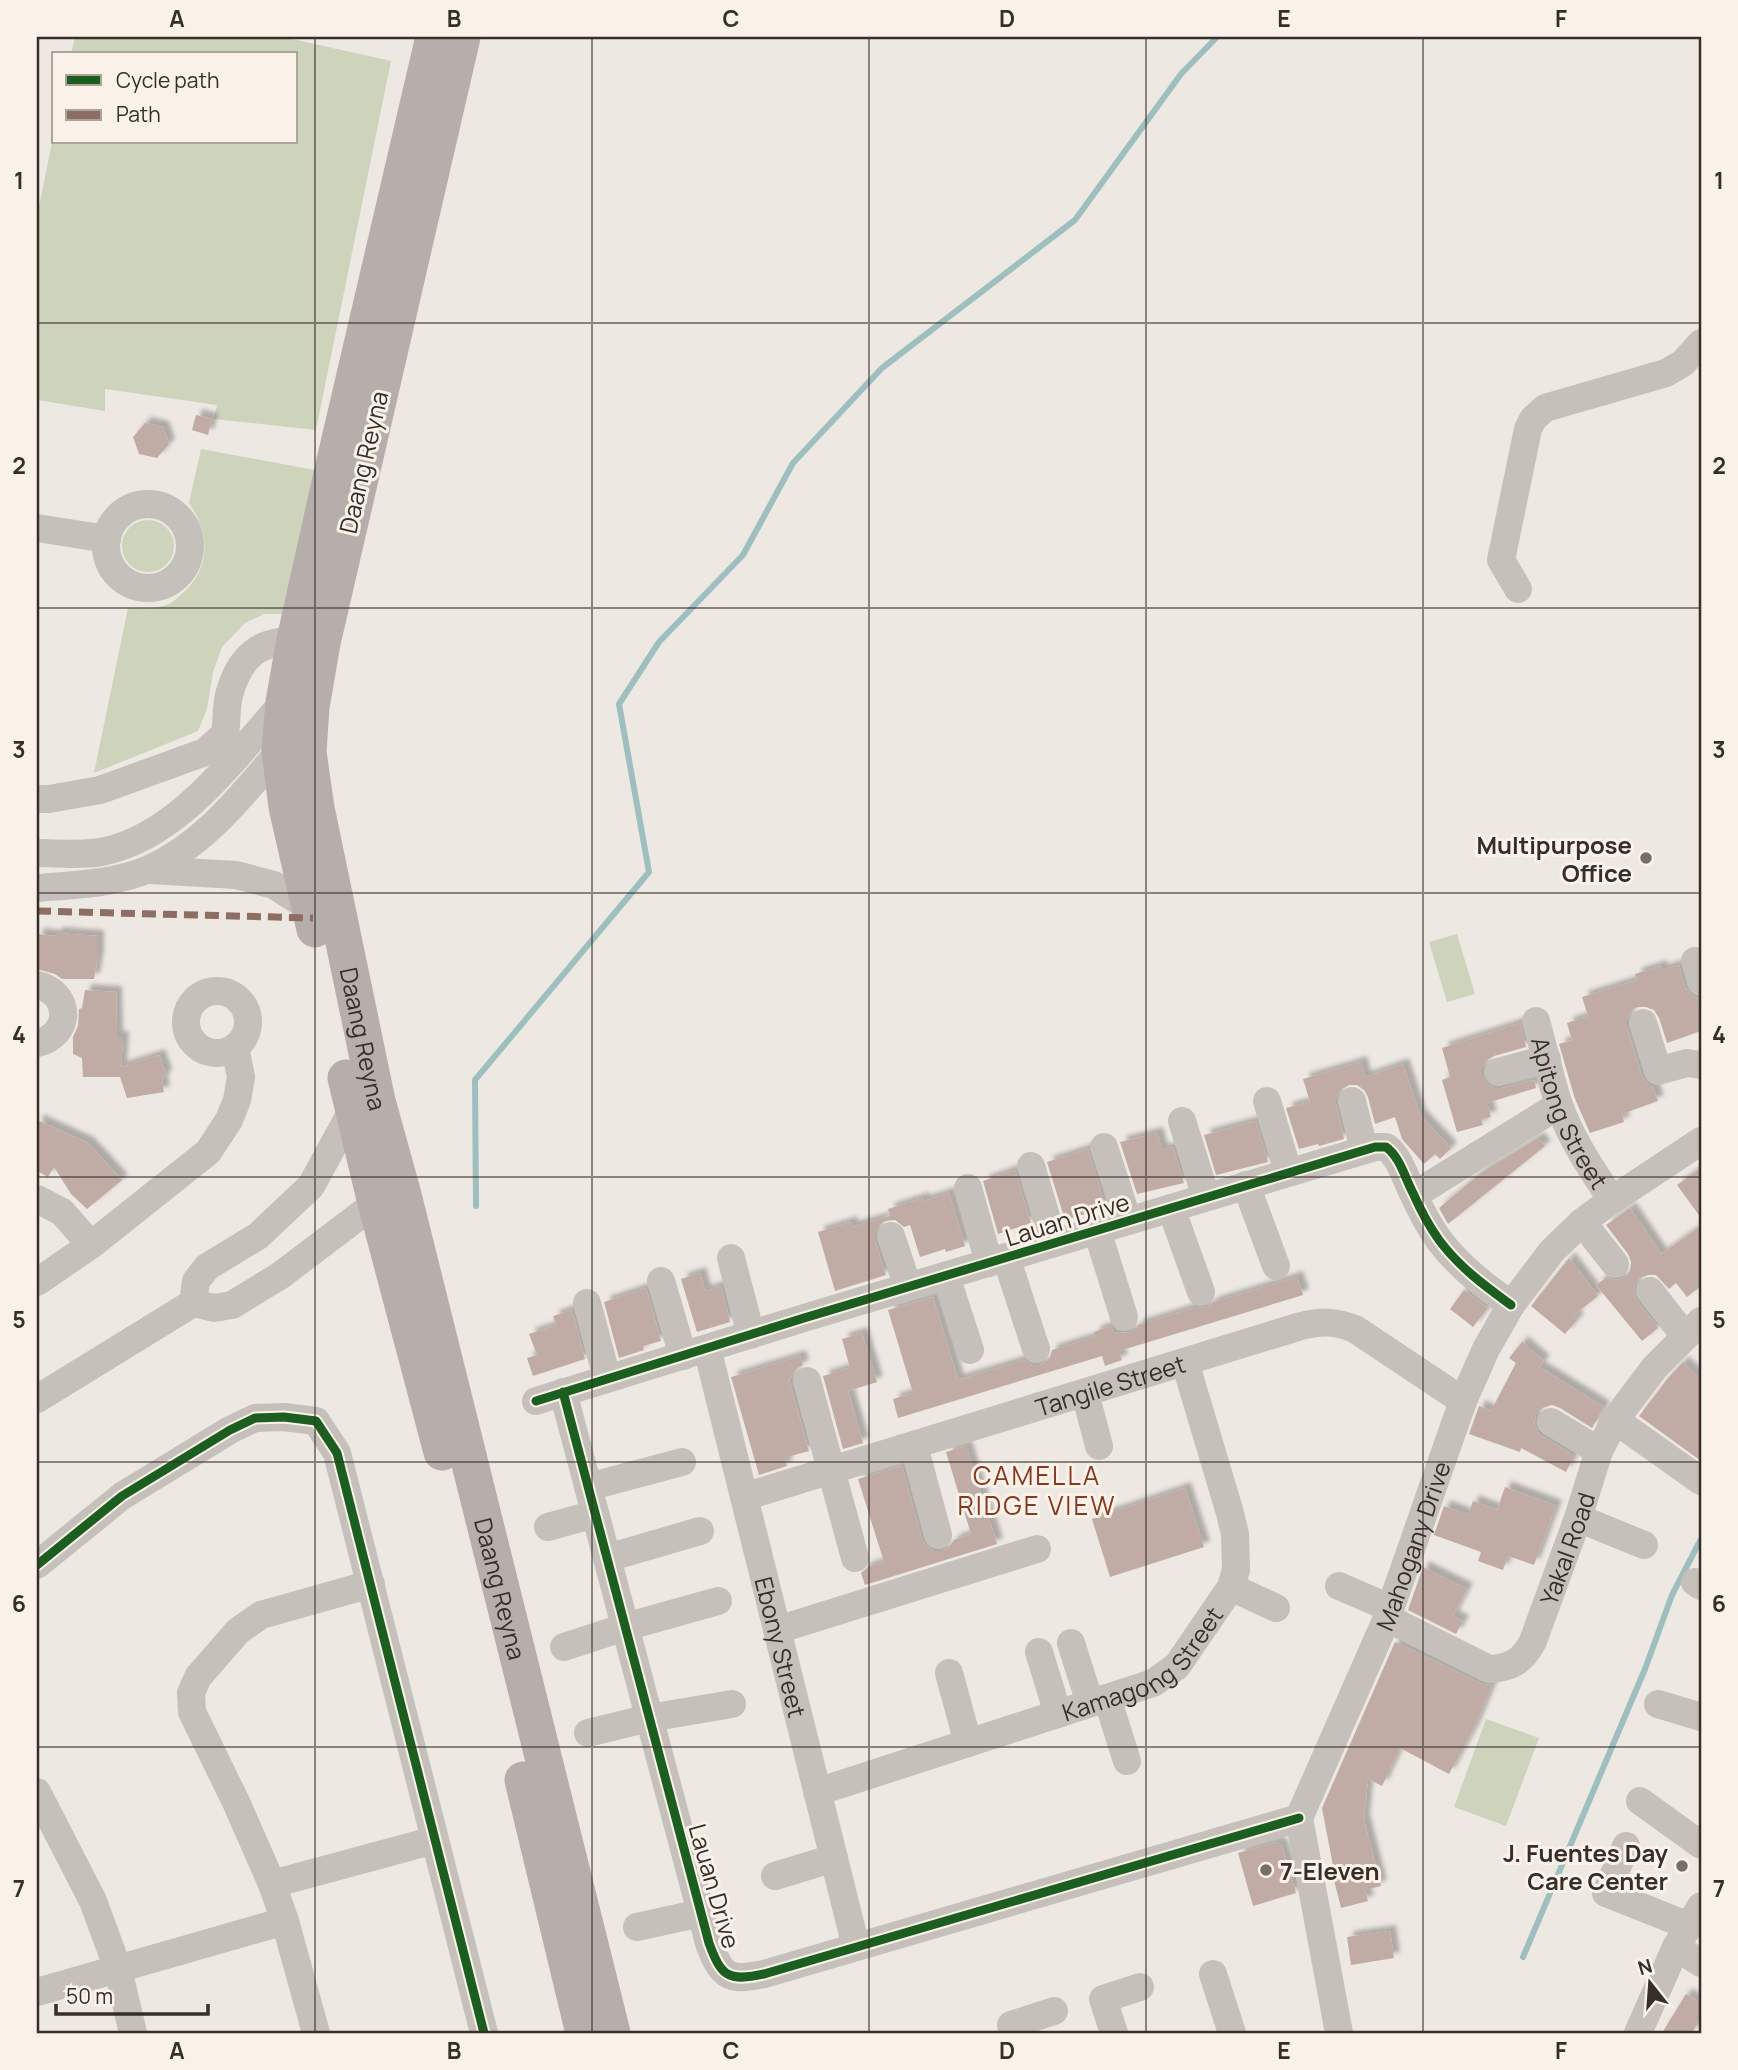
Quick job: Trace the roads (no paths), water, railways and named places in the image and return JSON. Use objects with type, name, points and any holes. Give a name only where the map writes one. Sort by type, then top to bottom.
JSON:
[{"type":"main road","name":"Daang Reyna","points":[[434,37],[334,464],[309,641],[297,705],[287,807],[311,909],[612,2033]]},
{"type":"main road","name":"Daang Reyna","points":[[309,641],[462,37]]},
{"type":"main road","name":"Daang Reyna","points":[[294,751],[316,808],[365,1105]]},
{"type":"main road","name":"Daang Reyna","points":[[390,1199],[470,1561],[584,2033]]},
{"type":"street","points":[[1518,589],[1501,560],[1528,429],[1533,419],[1545,408],[1666,373],[1683,363],[1701,343]]},
{"type":"street","points":[[37,528],[107,538]]},
{"type":"street","points":[[37,799],[100,790],[205,752],[225,734],[229,697],[239,668],[257,649],[275,642],[309,641]]},
{"type":"street","points":[[37,853],[76,854],[106,851],[140,839],[166,824],[297,705]]},
{"type":"street","points":[[37,888],[83,885],[115,879],[147,870],[178,854],[294,751]]},
{"type":"street","points":[[147,870],[236,875],[274,885],[311,909]]},
{"type":"street","points":[[37,985],[56,994],[62,1005],[63,1017],[59,1028],[51,1037],[37,1043]]},
{"type":"street","name":"Apitong Street","points":[[1536,1021],[1559,1105],[1581,1152],[1612,1200]]},
{"type":"street","points":[[1643,1023],[1658,1071],[1687,1063],[1701,1065]]},
{"type":"street","points":[[37,1282],[91,1245],[208,1152],[229,1120],[237,1100],[241,1077],[235,1047]]},
{"type":"street","points":[[1498,1072],[1547,1059]]},
{"type":"street","points":[[1266,1101],[1288,1172]]},
{"type":"street","points":[[1352,1101],[1364,1149]]},
{"type":"street","points":[[193,1303],[196,1281],[207,1266],[258,1236],[311,1186],[365,1105]]},
{"type":"street","points":[[1414,1195],[1559,1105]]},
{"type":"street","points":[[1182,1121],[1206,1197]]},
{"type":"street","name":"Mahogany Drive","points":[[1299,1818],[1388,1613],[1463,1401],[1486,1349],[1511,1306],[1552,1251],[1582,1222],[1701,1141]]},
{"type":"street","points":[[1104,1147],[1128,1221]]},
{"type":"street","name":"Lauan Drive","points":[[536,1401],[1364,1149],[1386,1147],[1392,1152],[1438,1239],[1478,1282],[1511,1306]]},
{"type":"street","points":[[1031,1166],[1054,1243]]},
{"type":"street","points":[[1246,1185],[1276,1266]]},
{"type":"street","points":[[968,1188],[1036,1349]]},
{"type":"street","points":[[37,1199],[62,1212],[91,1245]]},
{"type":"street","points":[[37,1399],[193,1303],[214,1308],[232,1305],[281,1275],[390,1199]]},
{"type":"street","points":[[1171,1208],[1201,1292]]},
{"type":"street","points":[[1582,1222],[1615,1264]]},
{"type":"street","points":[[1097,1230],[1124,1317]]},
{"type":"street","points":[[891,1236],[908,1287]]},
{"type":"street","points":[[731,1258],[751,1335]]},
{"type":"street","points":[[946,1276],[970,1350]]},
{"type":"street","name":"Ebony Street","points":[[661,1281],[695,1352],[744,1497],[856,1947]]},
{"type":"street","points":[[1650,1291],[1693,1328]]},
{"type":"street","points":[[587,1303],[607,1378]]},
{"type":"street","name":"Tangile Street","points":[[744,1497],[1320,1322],[1339,1323],[1388,1336],[1463,1401]]},
{"type":"street","name":"Yakal Road","points":[[1339,1586],[1489,1668],[1503,1668],[1516,1663],[1526,1654],[1533,1641],[1578,1518],[1599,1451],[1615,1420],[1652,1372],[1693,1328]]},
{"type":"street","name":"Kamagong Street","points":[[817,1792],[1153,1684],[1177,1666],[1231,1587],[1236,1570],[1235,1534],[1185,1362]]},
{"type":"street","points":[[807,1381],[855,1558]]},
{"type":"street","name":"Lauan Drive","points":[[563,1392],[701,1913],[716,1961],[721,1970],[733,1977],[757,1975],[1299,1818]]},
{"type":"street","points":[[1085,1393],[1099,1446]]},
{"type":"street","points":[[37,1565],[122,1496],[230,1430],[255,1418],[284,1416],[316,1421],[337,1453],[484,2033]]},
{"type":"street","points":[[1615,1420],[1701,1481]]},
{"type":"street","points":[[1551,1422],[1599,1451]]},
{"type":"street","points":[[914,1446],[939,1535]]},
{"type":"street","points":[[588,1487],[682,1462]]},
{"type":"street","points":[[548,1527],[595,1514]]},
{"type":"street","points":[[1578,1518],[1644,1545]]},
{"type":"street","points":[[607,1558],[700,1531]]},
{"type":"street","points":[[777,1630],[1037,1549]]},
{"type":"street","points":[[316,2033],[272,1884],[192,1712],[191,1693],[198,1676],[238,1630],[261,1615],[371,1584]]},
{"type":"street","points":[[1231,1587],[1276,1608]]},
{"type":"street","points":[[564,1647],[718,1601]]},
{"type":"street","points":[[1071,1643],[1127,1761]]},
{"type":"street","points":[[1039,1652],[1058,1714]]},
{"type":"street","points":[[949,1673],[968,1743]]},
{"type":"street","points":[[588,1733],[649,1718],[732,1704]]},
{"type":"street","points":[[1658,1704],[1701,1717]]},
{"type":"street","points":[[37,1792],[93,1901],[118,1969],[133,2033]]},
{"type":"street","points":[[1640,1801],[1701,1845]]},
{"type":"street","points":[[1299,1818],[1339,2033]]},
{"type":"street","points":[[272,1884],[435,1840]]},
{"type":"street","points":[[1626,1846],[1606,1893],[1689,1926]]},
{"type":"street","points":[[775,1876],[834,1858]]},
{"type":"street","points":[[637,1927],[701,1913]]},
{"type":"street","points":[[37,1992],[285,1921]]},
{"type":"street","points":[[1689,1926],[1701,1963]]},
{"type":"street","points":[[1638,2033],[1689,1926]]},
{"type":"street","points":[[1213,1974],[1233,2033]]},
{"type":"street","points":[[1114,2033],[1103,1999],[1140,1987]]},
{"type":"street","points":[[1013,2033],[1010,2025],[1054,2011]]},
{"type":"waterway","points":[[476,1206],[475,1080],[649,872],[619,704],[659,642],[743,555],[793,463],[882,368],[1075,220],[1181,74],[1217,37]]},
{"type":"waterway","points":[[1523,1957],[1645,1669],[1672,1595],[1701,1539]]},
{"type":"place","name":"Multipurpose Office","points":[[1646,858]]},
{"type":"place","name":"J. Fuentes Day Care Center","points":[[1682,1866]]},
{"type":"place","name":"7-Eleven","points":[[1266,1870]]},
{"type":"district","name":"CAMELLA RIDGE VIEW","points":[[1037,1490]]}]
